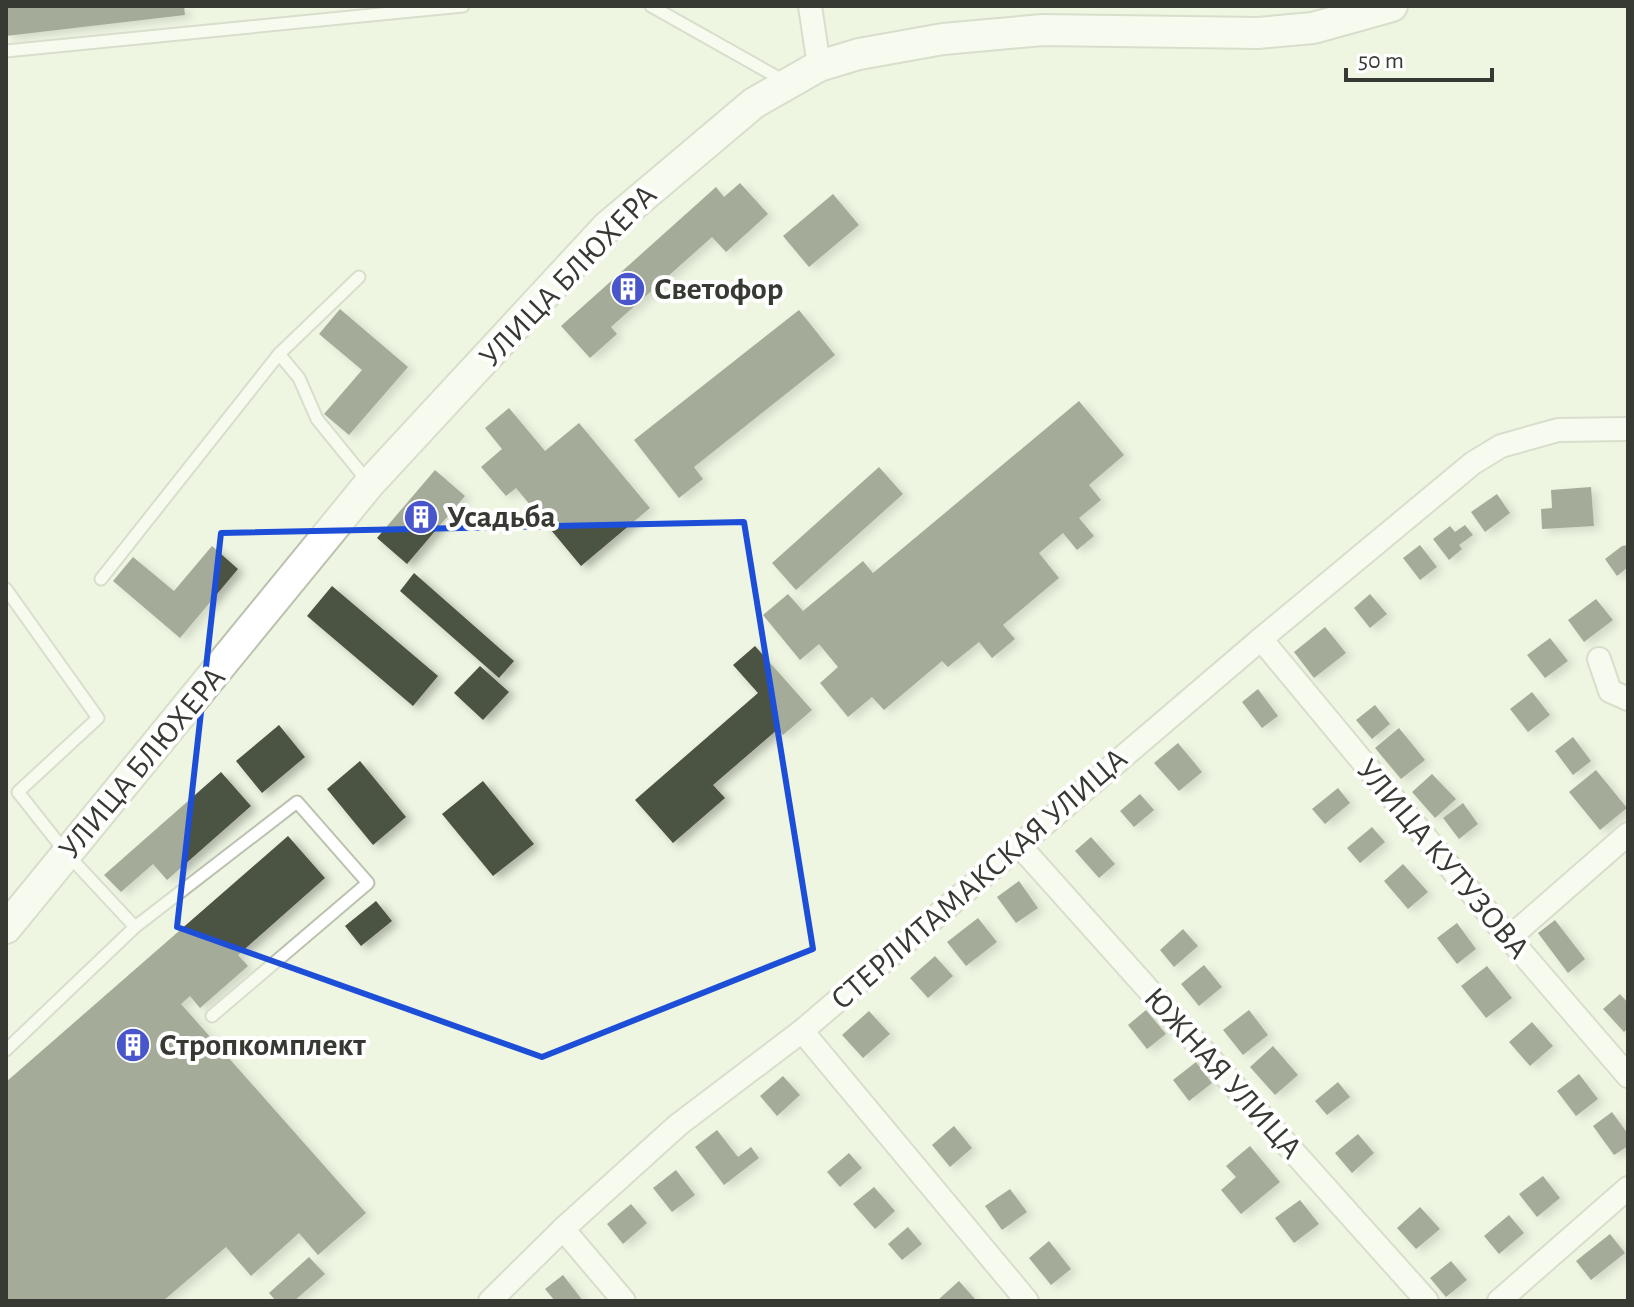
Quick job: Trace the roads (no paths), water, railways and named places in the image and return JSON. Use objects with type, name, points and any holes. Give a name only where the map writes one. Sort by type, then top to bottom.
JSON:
[{"type":"main road","name":"УЛИЦА БЛЮХЕРА","points":[[6,928],[369,484],[607,227],[754,103],[819,66],[859,54],[943,39],[1043,30],[1258,33],[1313,28],[1392,6]]},
{"type":"street","points":[[810,6],[819,66]]},
{"type":"street","name":"СТЕРЛИТАМАКСКАЯ УЛИЦА","points":[[490,1301],[563,1229],[678,1125],[802,1031],[1261,639],[1473,463],[1501,446],[1558,430],[1628,429]]},
{"type":"street","name":"УЛИЦА КУТУЗОВА","points":[[1261,639],[1628,1076]]},
{"type":"street","points":[[1599,659],[1610,691],[1628,699]]},
{"type":"street","points":[[1509,938],[1628,834]]},
{"type":"street","name":"ЮЖНАЯ УЛИЦА","points":[[1019,845],[1427,1301]]},
{"type":"street","points":[[802,1031],[1027,1301]]},
{"type":"street","points":[[1499,1301],[1628,1188]]},
{"type":"street","points":[[563,1229],[624,1301]]},
{"type":"lane","points":[[6,51],[463,6]]},
{"type":"lane","points":[[651,6],[787,82]]},
{"type":"lane","points":[[101,579],[279,354],[359,277]]},
{"type":"lane","points":[[279,354],[299,378],[317,419],[369,484]]},
{"type":"lane","points":[[6,589],[98,718],[18,792],[67,854],[135,927]]},
{"type":"lane","points":[[6,1050],[135,927],[297,802],[368,883],[212,1016]]},
{"type":"place","name":"Светофор","points":[[628,289]]},
{"type":"place","name":"Усадьба","points":[[421,517]]},
{"type":"place","name":"Стропкомплект","points":[[133,1045]]}]
